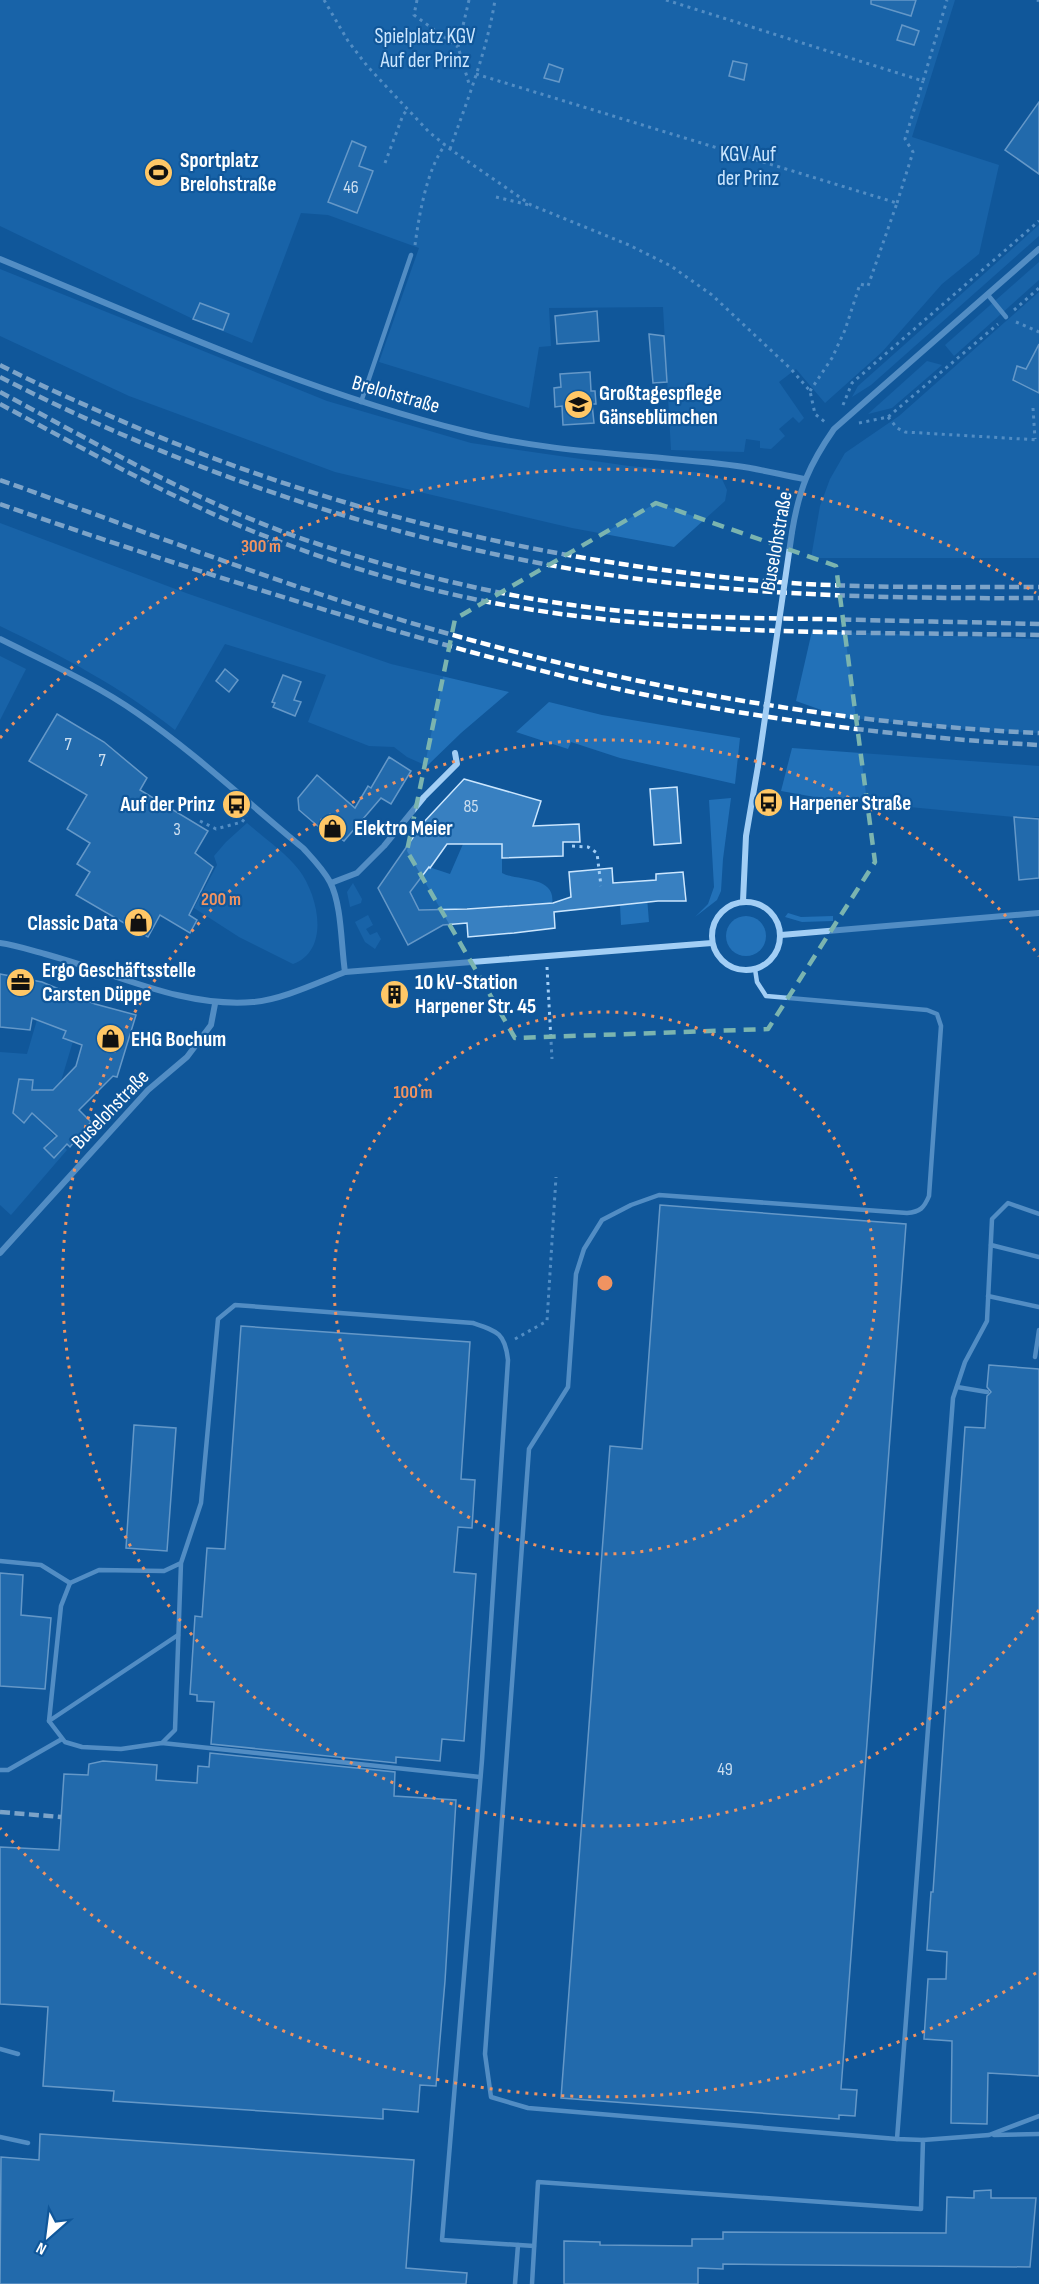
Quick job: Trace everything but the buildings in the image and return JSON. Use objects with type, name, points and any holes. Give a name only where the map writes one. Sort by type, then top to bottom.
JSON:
[{"type":"street","name":"Buselohstraße","points":[[743,901],[746,836],[792,532],[804,480],[816,454],[834,429],[1039,249]]},
{"type":"street","name":"Brelohstraße","points":[[0,259],[199,341],[361,402],[469,432],[548,447],[740,466],[804,480]]},
{"type":"street","points":[[0,639],[91,684],[136,712],[303,848],[331,883],[336,900],[345,972]]},
{"type":"street","points":[[331,883],[357,873],[384,846],[424,797],[457,764],[454,753]]},
{"type":"street","points":[[743,901],[755,902],[765,907],[779,925],[781,935],[778,948],[765,965],[744,970],[733,968],[723,962],[716,954],[711,933],[718,915],[725,908],[743,901]]},
{"type":"street","points":[[781,935],[1039,913]]},
{"type":"street","points":[[0,943],[69,960],[141,985],[215,1004],[256,1002],[345,972],[712,943]]},
{"type":"street","name":"Buselohstraße","points":[[0,1253],[148,1090],[187,1057],[211,1025],[215,1004]]},
{"type":"lane","points":[[361,402],[411,255]]},
{"type":"lane","points":[[988,295],[1006,317]]},
{"type":"lane","points":[[754,969],[757,982],[766,996],[927,1010],[937,1014],[941,1026],[929,1196],[925,1207],[917,1212],[907,1213],[659,1195],[631,1205],[602,1220],[584,1249],[576,1274],[568,1387],[529,1449],[485,2054],[491,2097],[528,2108],[897,2139],[923,2140],[1039,2134]]},
{"type":"lane","points":[[897,2139],[953,1398],[965,1362],[987,1321],[992,1219],[1008,1203],[1039,1214]]},
{"type":"lane","points":[[991,1245],[1039,1257]]},
{"type":"lane","points":[[988,1296],[1039,1307]]},
{"type":"lane","points":[[162,1743],[176,1730],[181,1563],[201,1503],[218,1319],[235,1305],[473,1323],[496,1331],[506,1344],[508,1360],[480,1777],[442,2240],[534,2246]]},
{"type":"lane","points":[[1035,1357],[1039,1330]]},
{"type":"lane","points":[[957,1387],[987,1392]]},
{"type":"lane","points":[[0,1561],[41,1565],[70,1582]]},
{"type":"lane","points":[[181,1563],[164,1572],[99,1570],[70,1582],[62,1606],[49,1721],[62,1739],[82,1747],[121,1749],[162,1743],[480,1777]]},
{"type":"lane","points":[[49,1721],[178,1635]]},
{"type":"lane","points":[[0,1770],[9,1770],[62,1739]]},
{"type":"lane","points":[[0,2049],[18,2054]]},
{"type":"lane","points":[[989,2135],[1039,2116]]},
{"type":"lane","points":[[0,2137],[28,2143]]},
{"type":"lane","points":[[532,2284],[538,2182],[921,2209],[923,2140]]},
{"type":"lane","points":[[515,2284],[518,2245]]},
{"type":"path","points":[[324,0],[348,41],[368,68],[407,110],[450,149],[531,205]]},
{"type":"path","points":[[417,0],[414,15],[458,47]]},
{"type":"path","points":[[469,0],[458,47],[471,89]]},
{"type":"path","points":[[450,149],[476,74],[492,19],[495,0]]},
{"type":"path","points":[[666,0],[923,81]]},
{"type":"path","points":[[810,391],[832,358],[845,330],[860,284],[868,286],[913,152],[905,139],[947,0]]},
{"type":"path","points":[[476,74],[897,203]]},
{"type":"path","points":[[385,163],[407,110]]},
{"type":"path","points":[[411,255],[418,219],[437,156],[445,145]]},
{"type":"path","points":[[496,196],[531,205],[629,245],[671,266],[712,295],[791,369],[810,391],[815,414],[834,429]]},
{"type":"path","points":[[852,383],[1039,221]]},
{"type":"path","points":[[1033,408],[1037,440],[905,432],[897,428],[888,417],[1039,288]]},
{"type":"path","points":[[1006,317],[1039,332]]},
{"type":"path","points":[[200,820],[216,829],[242,822],[255,808]]},
{"type":"path","points":[[572,846],[588,847],[597,853],[601,886]]},
{"type":"path","points":[[546,957],[552,1059]]},
{"type":"path","points":[[506,1344],[547,1321],[556,1177]]},
{"type":"highlighted area","points":[[656,503],[836,566],[875,862],[768,1029],[515,1038],[407,851],[455,619]]},
{"type":"green space","name":"KGV Auf der Prinz","points":[[0,0],[955,0],[912,137],[999,165],[979,254],[942,284],[882,352],[825,403],[796,369],[779,382],[804,418],[799,423],[793,417],[779,429],[785,436],[771,449],[760,448],[760,441],[746,439],[744,452],[671,450],[663,307],[549,308],[551,346],[539,347],[529,408],[379,362],[419,248],[328,215],[301,213],[252,343],[193,319],[0,226]]},
{"type":"green space","points":[[1039,225],[1039,236],[871,385],[852,397],[858,386]]},
{"type":"green space","points":[[1039,262],[1039,280],[954,356],[945,345]]},
{"type":"green space","points":[[0,269],[327,401],[471,443],[629,466],[705,473],[722,479],[727,490],[725,501],[674,547],[572,528],[335,472],[129,396],[0,336]]},
{"type":"green space","points":[[1039,292],[1039,558],[811,558],[820,506],[830,479],[845,453],[899,416]]},
{"type":"green space","points":[[927,361],[942,365],[892,408],[868,414]]},
{"type":"green space","points":[[0,523],[186,593],[391,664],[509,692],[427,766],[407,757],[394,747],[369,746],[308,722],[326,675],[225,644],[175,730],[155,714],[90,673],[0,626]]},
{"type":"green space","points":[[812,631],[1039,639],[1039,733],[975,730],[841,717],[796,701]]},
{"type":"green space","points":[[0,656],[26,669],[0,720]]},
{"type":"green space","points":[[549,702],[602,715],[740,738],[735,784],[620,758],[571,742],[568,749],[516,732]]},
{"type":"green space","points":[[792,748],[1039,766],[1039,817],[1014,817],[826,799],[781,791]]},
{"type":"green space","points":[[731,798],[721,891],[717,900],[695,917],[708,904],[714,887],[709,800]]},
{"type":"green space","points":[[247,823],[293,863],[306,881],[311,893],[317,921],[317,935],[313,947],[305,957],[293,964],[239,937],[194,908],[217,865],[214,856]]},
{"type":"green space","points":[[502,843],[502,873],[543,884],[552,895],[552,905],[544,906],[543,903],[435,910],[431,932],[408,888],[419,880],[429,867],[450,874],[463,844]]},
{"type":"green space","points":[[353,883],[362,899],[361,903],[350,907],[347,892]]},
{"type":"green space","points":[[647,897],[649,922],[621,925],[620,905],[638,903]]},
{"type":"green space","points":[[788,913],[801,917],[833,916],[833,921],[802,922],[785,917]]},
{"type":"green space","points":[[368,915],[373,925],[366,929],[370,935],[377,932],[381,939],[375,949],[365,942],[355,922]]},
{"type":"green space","points":[[746,916],[760,922],[766,936],[760,950],[746,956],[732,950],[726,936],[732,922]]},
{"type":"green space","points":[[39,1013],[77,1028],[58,1091],[71,1102],[47,1128],[67,1150],[11,1215],[0,1205],[0,1052],[27,1054]]},
{"type":"railway","points":[[0,365],[108,415],[259,474],[335,499],[492,540],[571,556],[770,582],[886,587],[1039,587]]},
{"type":"railway","points":[[0,377],[130,438],[265,490],[404,532],[544,564],[667,583],[729,589],[853,596],[1039,598]]},
{"type":"railway","points":[[0,392],[156,475],[236,513],[349,554],[476,588],[572,605],[665,614],[1039,624]]},
{"type":"railway","points":[[0,404],[156,487],[252,531],[368,572],[484,601],[563,614],[721,629],[1039,635]]},
{"type":"railway","points":[[0,480],[228,563],[344,602],[532,656],[675,688],[819,713],[892,722],[1039,733]]},
{"type":"railway","points":[[0,504],[141,552],[331,612],[557,675],[712,708],[805,722],[898,734],[1039,745]]},
{"type":"railway","points":[[0,1812],[61,1817]]},
{"type":"place","name":"Sportplatz Brelohstraße","points":[[159,172]]},
{"type":"place","name":"Großtagespflege Gänseblümchen","points":[[578,405]]},
{"type":"place","name":"Harpener Straße","points":[[768,803]]},
{"type":"place","name":"Auf der Prinz","points":[[236,804]]},
{"type":"place","name":"Elektro Meier","points":[[333,828]]},
{"type":"place","name":"Classic Data","points":[[139,923]]},
{"type":"place","name":"Ergo Geschäftsstelle Carsten Düppe","points":[[21,982]]},
{"type":"place","name":"10 kV-Station Harpener Str. 45","points":[[394,994]]},
{"type":"place","name":"EHG Bochum","points":[[110,1039]]},
{"type":"park label","name":"Spielplatz KGV Auf der Prinz","points":[[425,48]]}]
